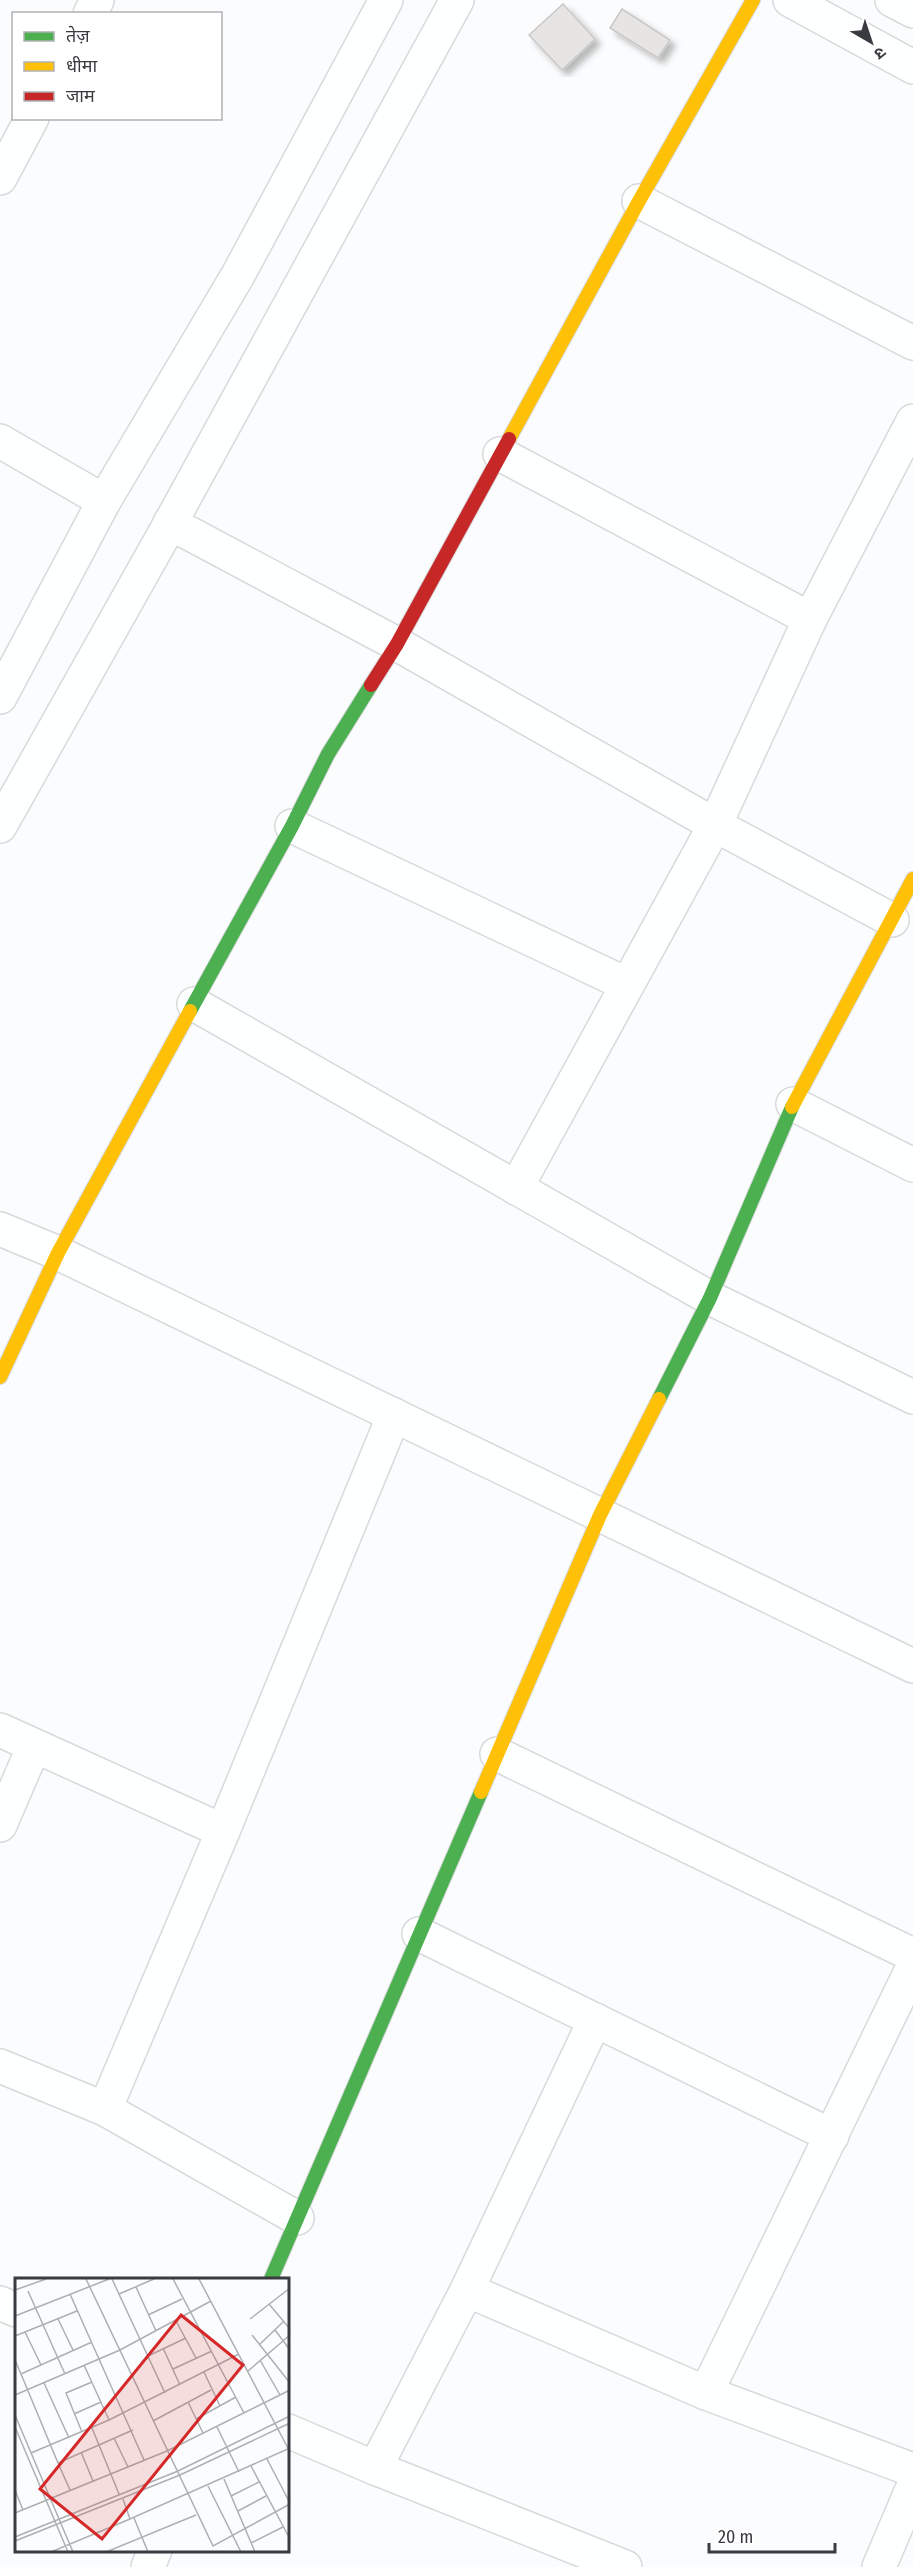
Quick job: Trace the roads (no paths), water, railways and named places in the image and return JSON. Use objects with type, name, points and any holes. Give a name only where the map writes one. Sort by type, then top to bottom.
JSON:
[{"type":"street","points":[[0,698],[104,501],[238,275],[386,0]]},
{"type":"street","points":[[0,826],[170,523],[457,0]]},
{"type":"street","points":[[0,1377],[58,1253],[292,826],[328,754],[396,644],[639,201],[753,0]]},
{"type":"street","points":[[790,0],[913,67]]},
{"type":"street","points":[[892,0],[913,11]]},
{"type":"street","points":[[0,178],[31,120]]},
{"type":"street","points":[[639,201],[913,343]]},
{"type":"street","points":[[516,1188],[626,984],[716,825],[810,619],[913,421]]},
{"type":"street","points":[[0,441],[104,501]]},
{"type":"street","points":[[500,454],[810,619]]},
{"type":"street","points":[[170,523],[396,644],[716,825],[892,920]]},
{"type":"street","points":[[292,826],[626,984]]},
{"type":"street","points":[[271,2278],[600,1515],[710,1298],[793,1104],[913,879]]},
{"type":"street","points":[[194,1004],[710,1298],[913,1397]]},
{"type":"street","points":[[793,1104],[913,1165]]},
{"type":"street","points":[[0,1228],[58,1253],[913,1666]]},
{"type":"street","points":[[105,2109],[223,1831],[394,1415]]},
{"type":"street","points":[[0,1730],[223,1831]]},
{"type":"street","points":[[0,1825],[34,1746]]},
{"type":"street","points":[[497,1754],[913,1955]]},
{"type":"street","points":[[419,1934],[832,2136]]},
{"type":"street","points":[[706,2393],[913,1967]]},
{"type":"street","points":[[375,2468],[467,2290],[595,2020]]},
{"type":"street","points":[[0,2066],[105,2109],[297,2218]]},
{"type":"street","points":[[467,2290],[706,2393],[913,2470]]},
{"type":"street","points":[[0,2303],[15,2310]]},
{"type":"street","points":[[290,2432],[625,2567]]},
{"type":"street","points":[[879,2567],[913,2487]]},
{"type":"street","points":[[148,2567],[154,2552]]}]
